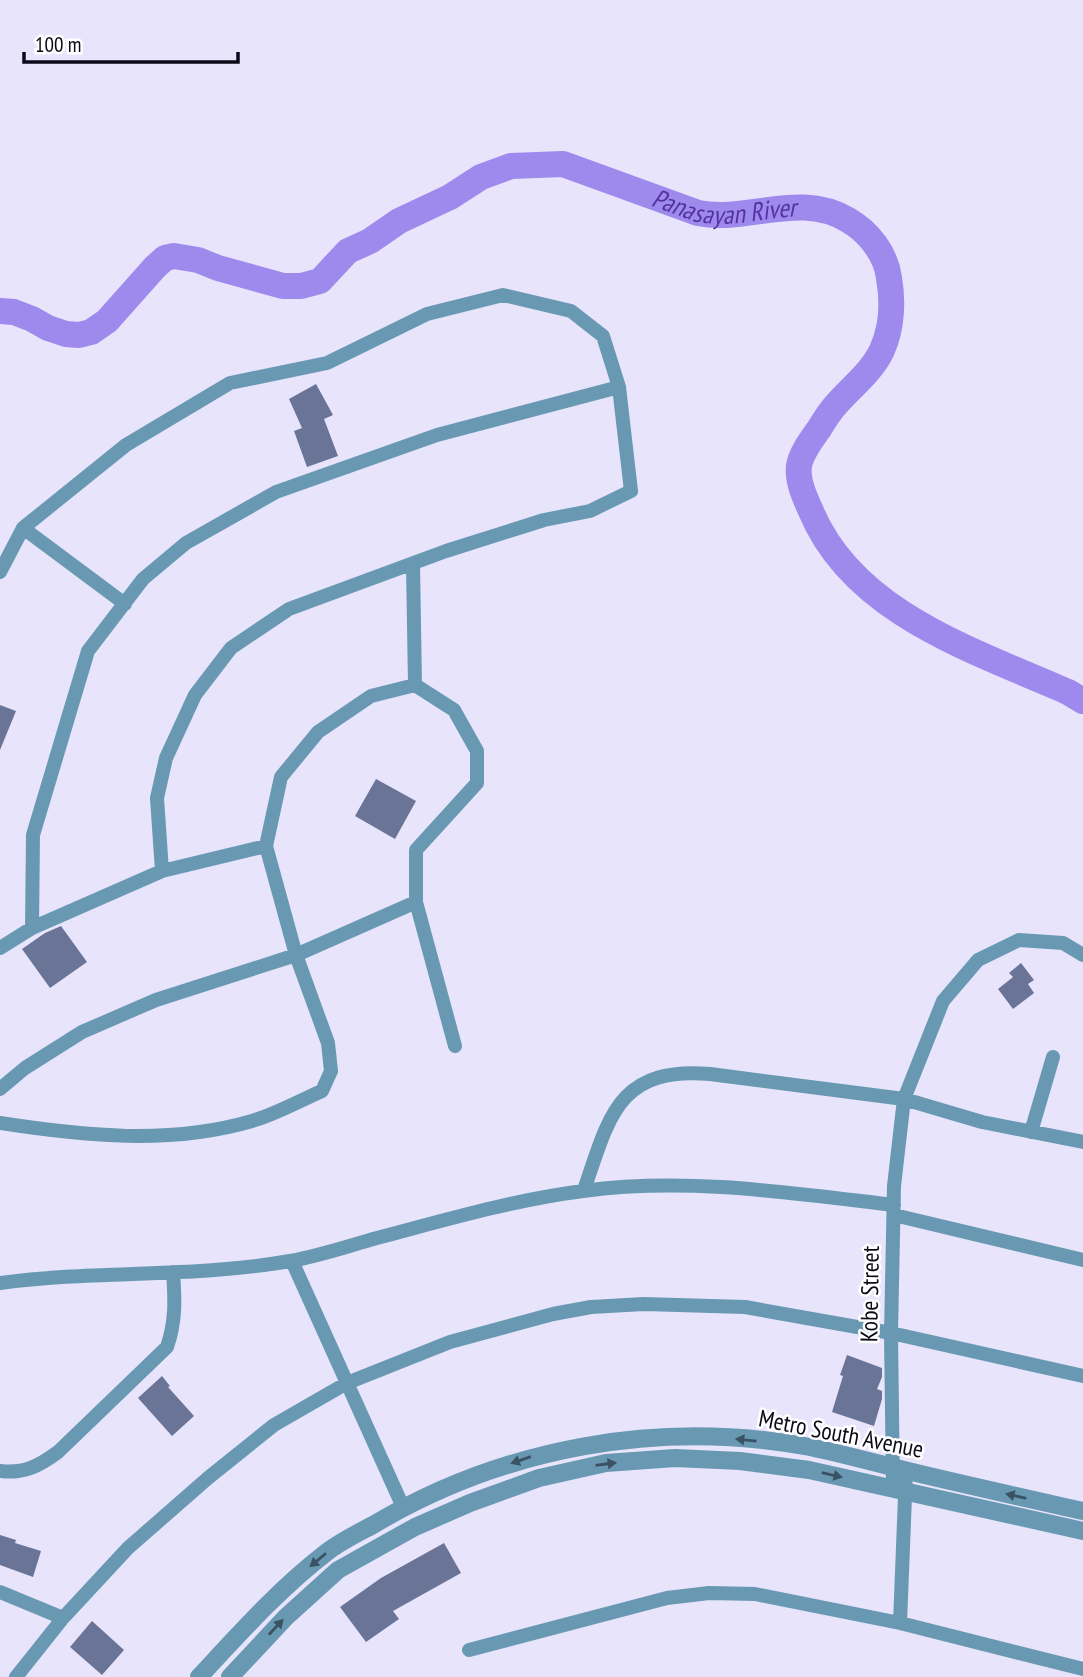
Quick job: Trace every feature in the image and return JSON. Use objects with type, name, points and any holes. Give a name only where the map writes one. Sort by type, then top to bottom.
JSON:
[{"type":"street","points":[[0,572],[23,528],[126,445],[230,383],[327,363],[427,314],[503,295],[571,312],[603,336],[620,387],[632,491],[590,511],[544,520],[289,609],[231,648],[195,695],[166,758],[157,799],[162,872]]},
{"type":"street","points":[[32,929],[33,835],[88,651],[143,579],[186,543],[276,492],[437,435],[620,387]]},
{"type":"street","points":[[23,528],[125,604]]},
{"type":"street","points":[[413,564],[415,685]]},
{"type":"street","points":[[0,1123],[53,1131],[118,1136],[188,1135],[254,1120],[322,1091],[331,1071],[328,1043],[296,955],[265,846],[281,777],[318,732],[372,696],[415,685],[454,710],[477,751],[477,783],[416,850],[416,902],[455,1046]]},
{"type":"street","points":[[0,948],[32,929],[162,872],[265,846]]},
{"type":"street","points":[[0,1089],[25,1068],[82,1032],[156,1000],[296,955],[416,902]]},
{"type":"street","name":"Kobe Street","points":[[900,1623],[900,1469],[891,1333],[896,1152],[904,1099],[943,1001],[978,960],[1019,940],[1063,943],[1083,956]]},
{"type":"street","points":[[1031,1132],[1053,1057]]},
{"type":"street","points":[[584,1190],[605,1131],[626,1095],[644,1081],[664,1074],[710,1074],[904,1099],[982,1122],[1083,1142]]},
{"type":"street","points":[[0,1283],[36,1278],[173,1272],[292,1261],[498,1206],[584,1190],[670,1186],[748,1188],[894,1210],[1083,1260]]},
{"type":"street","points":[[292,1261],[403,1507]]},
{"type":"street","points":[[0,1471],[19,1472],[42,1465],[167,1347],[174,1328],[176,1308],[173,1272]]},
{"type":"street","points":[[16,1677],[63,1618],[128,1548],[274,1424],[347,1383],[450,1342],[553,1314],[591,1307],[644,1304],[745,1307],[891,1333],[1083,1376]]},
{"type":"street","name":"Metro South Avenue","points":[[199,1677],[272,1599],[329,1550],[403,1507],[462,1481],[533,1456],[603,1443],[673,1436],[742,1439],[810,1447],[1083,1511]]},
{"type":"street","name":"Metro South Avenue","points":[[230,1677],[286,1616],[338,1570],[415,1527],[539,1478],[606,1463],[675,1458],[740,1461],[809,1470],[1083,1531]]},
{"type":"street","points":[[0,1592],[63,1618]]},
{"type":"street","points":[[469,1650],[667,1598],[709,1593],[755,1594],[900,1623],[1083,1669]]},
{"type":"building","points":[[316,384],[333,415],[324,419],[338,456],[307,467],[294,431],[302,428],[289,399]]},
{"type":"building","points":[[0,705],[16,711],[0,750]]},
{"type":"building","points":[[376,779],[416,801],[395,839],[355,816]]},
{"type":"building","points":[[61,926],[87,962],[50,988],[22,949]]},
{"type":"building","points":[[1021,963],[1034,980],[1028,984],[1034,993],[1013,1009],[998,989],[1013,977],[1009,973]]},
{"type":"building","points":[[847,1355],[882,1368],[877,1389],[882,1391],[882,1399],[874,1426],[832,1412]]},
{"type":"building","points":[[162,1376],[170,1386],[168,1387],[194,1416],[172,1436],[138,1398]]},
{"type":"building","points":[[0,1535],[41,1551],[33,1577],[0,1565]]},
{"type":"building","points":[[444,1543],[461,1573],[393,1611],[399,1619],[366,1642],[340,1607],[381,1578]]},
{"type":"building","points":[[92,1621],[124,1650],[102,1675],[70,1647]]},
{"type":"waterway","name":"Panasayan River","points":[[0,311],[14,312],[66,334],[91,332],[107,321],[155,267],[165,258],[174,256],[198,260],[283,286],[301,286],[320,281],[348,251],[370,241],[399,221],[450,197],[481,177],[511,166],[563,164],[698,213],[736,214],[792,208],[830,212],[856,225],[880,252],[889,278],[891,314],[888,333],[878,358],[832,410],[802,456],[799,478],[811,511],[830,546],[856,577],[886,602],[957,644],[1083,701]]}]
